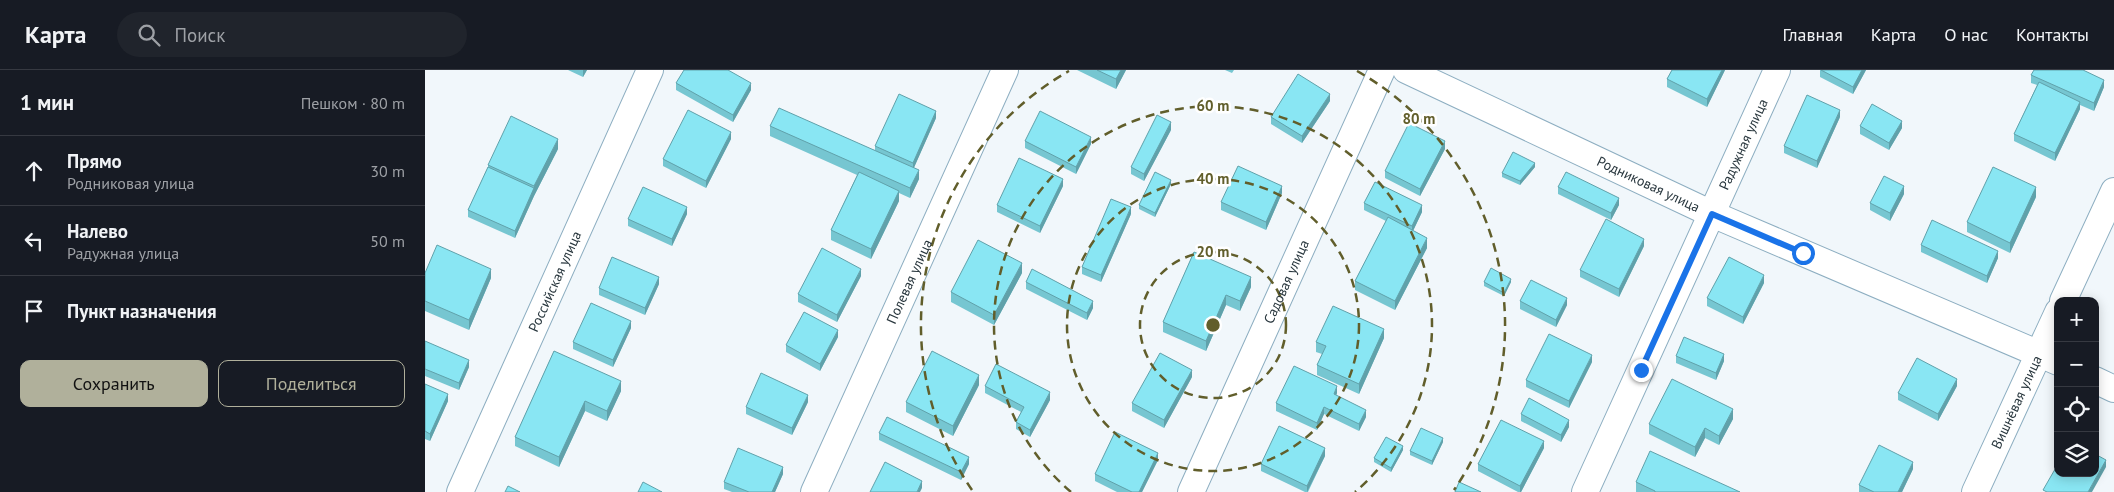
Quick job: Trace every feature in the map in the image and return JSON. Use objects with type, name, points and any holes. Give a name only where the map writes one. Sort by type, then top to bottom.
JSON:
[{"type":"street","name":"Российская улица","points":[[460,492],[650,70]]},
{"type":"street","name":"Полевая улица","points":[[814,492],[1005,70]]},
{"type":"street","name":"Садовая улица","points":[[1191,492],[1382,70]]},
{"type":"street","name":"Родниковая улица","points":[[1406,70],[1712,214],[2048,358]]},
{"type":"street","name":"Радужная улица","points":[[1585,492],[1777,70]]},
{"type":"street","points":[[2065,297],[2114,191]]},
{"type":"street","name":"Вишнёвая улица","points":[[1975,492],[2048,358],[2054,330]]},
{"type":"street","points":[[2099,382],[2114,389]]},
{"type":"building","points":[[684,70],[728,70],[751,83],[733,115],[676,83]]},
{"type":"building","points":[[1097,70],[1121,70],[1116,79]]},
{"type":"building","points":[[1672,70],[1722,70],[1707,99],[1667,79]]},
{"type":"building","points":[[1821,70],[1862,70],[1853,87]]},
{"type":"building","points":[[2034,70],[2083,70],[2104,80],[2094,103],[2031,75]]},
{"type":"building","points":[[1298,74],[1330,94],[1302,136],[1271,117]]},
{"type":"building","points":[[2039,82],[2080,102],[2055,153],[2014,134]]},
{"type":"building","points":[[899,94],[936,111],[913,163],[875,146]]},
{"type":"building","points":[[1807,95],[1840,110],[1817,161],[1784,146]]},
{"type":"building","points":[[1872,104],[1902,121],[1889,143],[1860,126]]},
{"type":"building","points":[[779,108],[919,170],[910,188],[770,126]]},
{"type":"building","points":[[688,110],[731,132],[706,181],[663,159]]},
{"type":"building","points":[[1040,111],[1091,137],[1076,167],[1025,141]]},
{"type":"building","points":[[1157,115],[1171,122],[1144,174],[1131,167]]},
{"type":"building","points":[[511,116],[558,139],[534,186],[488,165]]},
{"type":"building","points":[[1409,123],[1445,141],[1420,189],[1385,171]]},
{"type":"building","points":[[1513,152],[1535,163],[1520,181],[1502,173]]},
{"type":"building","points":[[1019,158],[1063,179],[1040,226],[997,205]]},
{"type":"building","points":[[1238,166],[1282,186],[1266,222],[1221,202]]},
{"type":"building","points":[[488,167],[534,188],[515,231],[468,210]]},
{"type":"building","points":[[1993,167],[2036,187],[2010,243],[1967,222]]},
{"type":"building","points":[[859,172],[899,191],[871,249],[831,230]]},
{"type":"building","points":[[1155,172],[1171,180],[1155,213],[1139,205]]},
{"type":"building","points":[[1566,172],[1619,198],[1611,213],[1558,187]]},
{"type":"building","points":[[1884,176],[1904,186],[1890,213],[1870,203]]},
{"type":"building","points":[[1375,182],[1422,205],[1412,226],[1364,203]]},
{"type":"building","points":[[643,187],[687,207],[672,239],[628,219]]},
{"type":"building","points":[[1111,199],[1131,207],[1101,275],[1082,267]]},
{"type":"building","points":[[1388,217],[1427,238],[1395,301],[1355,281]]},
{"type":"building","points":[[1606,219],[1644,239],[1619,289],[1580,270]]},
{"type":"building","points":[[1932,220],[1998,251],[1987,276],[1921,245]]},
{"type":"building","points":[[978,240],[1022,263],[994,315],[951,292]]},
{"type":"building","points":[[437,245],[491,269],[469,320],[425,301],[425,273]]},
{"type":"building","points":[[822,248],[861,269],[837,315],[798,294]]},
{"type":"building","points":[[1194,252],[1251,277],[1240,301],[1226,295],[1206,341],[1163,322]]},
{"type":"building","points":[[612,257],[659,277],[645,308],[599,288]]},
{"type":"building","points":[[1729,257],[1764,275],[1743,317],[1707,298]]},
{"type":"building","points":[[1491,268],[1511,279],[1504,293],[1484,282]]},
{"type":"building","points":[[1032,269],[1093,301],[1087,313],[1026,282]]},
{"type":"building","points":[[1531,280],[1567,298],[1556,320],[1520,301]]},
{"type":"building","points":[[591,303],[631,321],[613,360],[573,342]]},
{"type":"building","points":[[1333,306],[1384,329],[1359,384],[1317,365],[1326,346],[1316,342]]},
{"type":"building","points":[[804,312],[838,330],[820,364],[786,345]]},
{"type":"building","points":[[1549,334],[1592,355],[1569,401],[1526,380]]},
{"type":"building","points":[[1684,337],[1724,354],[1716,373],[1676,356]]},
{"type":"building","points":[[425,341],[469,360],[459,383],[425,369]]},
{"type":"building","points":[[554,351],[621,381],[607,411],[585,401],[559,457],[515,437]]},
{"type":"building","points":[[932,351],[979,375],[953,426],[906,402]]},
{"type":"building","points":[[1160,353],[1192,370],[1164,420],[1132,403]]},
{"type":"building","points":[[1917,358],[1957,379],[1938,414],[1898,393]]},
{"type":"building","points":[[996,364],[1050,392],[1030,430],[1016,422],[1024,407],[985,386]]},
{"type":"building","points":[[1294,366],[1337,386],[1334,394],[1366,410],[1359,424],[1324,407],[1317,423],[1276,403]]},
{"type":"building","points":[[761,373],[808,395],[792,428],[746,407]]},
{"type":"building","points":[[1672,379],[1733,409],[1719,436],[1705,428],[1695,447],[1649,424]]},
{"type":"building","points":[[425,384],[448,394],[430,434],[425,431]]},
{"type":"building","points":[[1529,398],[1569,420],[1561,435],[1521,414]]},
{"type":"building","points":[[887,417],[969,457],[961,472],[879,433]]},
{"type":"building","points":[[1501,420],[1544,441],[1520,486],[1478,464]]},
{"type":"building","points":[[1279,426],[1325,448],[1307,486],[1261,464]]},
{"type":"building","points":[[1421,428],[1443,438],[1432,461],[1410,451]]},
{"type":"building","points":[[1115,432],[1158,453],[1139,492],[1132,492],[1095,474]]},
{"type":"building","points":[[1386,437],[1403,446],[1391,468],[1374,458]]},
{"type":"building","points":[[1879,445],[1913,462],[1898,492],[1874,492],[1859,485]]},
{"type":"building","points":[[738,448],[783,467],[772,492],[749,492],[724,482]]},
{"type":"building","points":[[1650,451],[1740,492],[1655,492],[1636,482]]},
{"type":"building","points":[[2099,456],[2106,460],[2099,472]]},
{"type":"building","points":[[885,462],[922,481],[917,492],[870,492]]},
{"type":"building","points":[[2054,471],[2054,477],[2096,477],[2088,492],[2047,492],[2043,490]]},
{"type":"building","points":[[643,482],[662,492],[638,492]]},
{"type":"building","points":[[1459,482],[1481,492],[1455,492]]},
{"type":"building","points":[[508,486],[520,492],[505,492]]},
{"type":"route","points":[[1641,370],[1712,214],[1803,253]]}]
